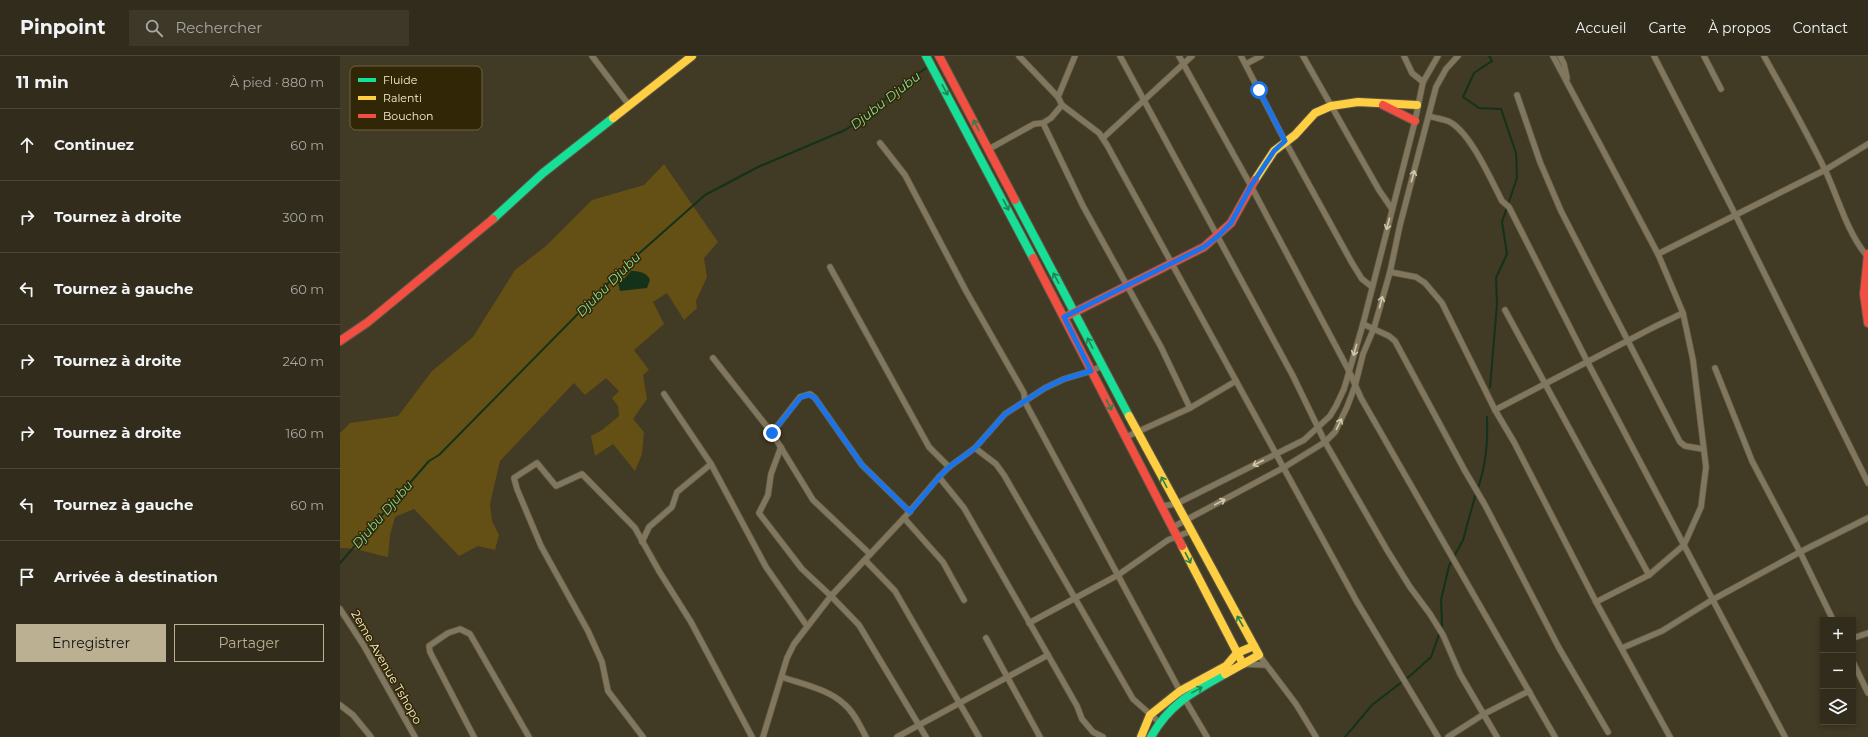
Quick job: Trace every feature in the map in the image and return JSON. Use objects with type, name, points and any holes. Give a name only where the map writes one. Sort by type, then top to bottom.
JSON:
[{"type":"street","points":[[592,56],[629,105]]},
{"type":"street","points":[[340,341],[368,322],[499,214],[533,181],[692,56]]},
{"type":"street","points":[[926,56],[1064,317],[1243,664]]},
{"type":"street","points":[[1019,56],[1058,98],[1062,105],[1103,138],[1357,602],[1438,737]]},
{"type":"street","points":[[1058,98],[1075,56]]},
{"type":"street","points":[[1120,56],[1293,376],[1325,442],[1387,550],[1443,635],[1460,674],[1497,737]]},
{"type":"street","points":[[1179,56],[1251,186],[1349,371],[1355,386],[1554,737]]},
{"type":"street","points":[[1103,138],[1192,56]]},
{"type":"street","points":[[1241,56],[1285,141],[1352,263],[1362,279],[1371,286]]},
{"type":"street","points":[[1246,64],[1261,56]]},
{"type":"street","points":[[1303,56],[1379,190],[1392,209]]},
{"type":"street","points":[[1404,56],[1412,73],[1423,82]]},
{"type":"street","points":[[1162,506],[1176,504],[1304,440],[1330,416],[1344,389],[1363,324],[1371,286],[1415,121],[1417,105],[1423,82],[1438,56]]},
{"type":"street","points":[[1173,527],[1283,468],[1325,442],[1335,432],[1355,386],[1363,354],[1374,328],[1390,272],[1400,225],[1436,87],[1442,76],[1458,56]]},
{"type":"street","points":[[1553,56],[1658,254],[1683,313],[1693,360],[1706,467],[1701,507],[1684,545],[1649,575],[1596,602]]},
{"type":"street","points":[[1560,56],[1564,64],[1568,84]]},
{"type":"street","points":[[1654,56],[1735,214],[1868,483]]},
{"type":"street","points":[[1704,56],[1721,89]]},
{"type":"street","points":[[1764,56],[1825,170],[1850,229],[1857,242],[1868,255],[1864,294],[1868,323]]},
{"type":"street","points":[[932,68],[941,59],[1137,432],[1254,646],[1266,665],[1296,704],[1316,737]]},
{"type":"street","points":[[1518,95],[1540,162],[1561,211],[1680,442],[1685,446],[1703,449]]},
{"type":"street","points":[[1064,317],[1204,247],[1218,236],[1231,223],[1251,186],[1274,151],[1285,141],[1295,135],[1316,113],[1331,106],[1358,102],[1417,105]]},
{"type":"street","points":[[1381,104],[1415,121]]},
{"type":"street","points":[[989,149],[1034,124],[1043,123],[1054,115],[1062,105]]},
{"type":"street","points":[[1429,116],[1448,121],[1458,128],[1472,145],[1507,206],[1785,737]]},
{"type":"street","points":[[1043,123],[1083,206],[1126,286],[1134,295],[1190,408]]},
{"type":"street","points":[[880,143],[905,175],[966,291],[1024,393],[1025,402],[1182,694],[1207,737]]},
{"type":"street","points":[[1658,254],[1825,170],[1868,144]]},
{"type":"street","points":[[830,267],[929,447],[949,467]]},
{"type":"street","points":[[1390,272],[1416,277],[1425,283],[1442,303],[1495,410],[1517,448],[1596,602],[1670,737]]},
{"type":"street","points":[[1505,310],[1649,575]]},
{"type":"street","points":[[1495,410],[1683,313]]},
{"type":"street","points":[[1363,324],[1389,336],[1394,341],[1521,571],[1547,625],[1608,732]]},
{"type":"street","points":[[713,358],[772,433],[813,500],[870,554]]},
{"type":"street","points":[[763,737],[794,644],[831,596],[910,512],[939,477],[949,467],[975,448],[1005,414],[1045,388],[1064,379],[1102,366]]},
{"type":"street","points":[[1715,368],[1752,461],[1800,552],[1832,617]]},
{"type":"street","points":[[1126,437],[1190,408],[1236,381]]},
{"type":"street","points":[[664,394],[711,464],[766,567],[807,626]]},
{"type":"street","points":[[772,433],[800,398],[806,394],[810,394],[815,398],[862,465],[910,512]]},
{"type":"street","points":[[781,447],[771,474],[768,495],[759,513],[802,569],[831,596],[865,635],[926,737]]},
{"type":"street","points":[[975,448],[996,464],[1004,475],[1133,699],[1159,722]]},
{"type":"street","points":[[643,737],[608,690],[602,662],[588,631],[541,546],[517,490],[514,478],[537,463],[556,486],[582,474],[635,528],[691,622],[752,737]]},
{"type":"street","points":[[642,542],[649,527],[672,507],[677,492],[711,464]]},
{"type":"street","points":[[939,477],[964,508],[1048,655],[1082,720],[1093,732],[1104,737]]},
{"type":"street","points":[[904,518],[943,562],[964,600]]},
{"type":"street","points":[[1622,648],[1662,631],[1712,600],[1800,552],[1868,518]]},
{"type":"street","points":[[1029,623],[1118,575],[1168,540],[1191,531]]},
{"type":"street","points":[[865,560],[895,591],[979,737]]},
{"type":"street","name":"2eme Avenue Tshopo","points":[[340,609],[364,646],[415,737]]},
{"type":"street","points":[[474,737],[430,652],[429,646],[448,633],[460,629],[470,634],[529,737]]},
{"type":"street","points":[[1856,637],[1868,633]]},
{"type":"street","points":[[986,638],[1040,737]]},
{"type":"street","points":[[1141,737],[1150,715],[1226,666],[1237,653],[1254,646]]},
{"type":"street","points":[[897,737],[1048,655]]},
{"type":"street","points":[[1151,737],[1159,722],[1182,694],[1259,655]]},
{"type":"street","points":[[1243,664],[1266,665]]},
{"type":"street","points":[[1856,668],[1868,693]]},
{"type":"street","points":[[782,677],[826,692],[835,697],[852,713],[866,737]]},
{"type":"street","points":[[1448,737],[1484,714],[1528,691]]},
{"type":"street","points":[[340,705],[353,715],[371,737]]},
{"type":"shaded area","points":[[664,164],[718,242],[704,258],[707,277],[696,301],[697,308],[684,320],[667,293],[653,302],[664,324],[634,350],[649,370],[643,375],[647,399],[633,419],[644,432],[642,454],[635,471],[613,444],[595,456],[591,436],[602,430],[619,416],[618,406],[612,398],[619,391],[606,378],[585,395],[574,383],[500,461],[490,504],[492,521],[499,535],[495,550],[478,546],[459,556],[414,509],[395,517],[390,535],[388,557],[340,548],[340,433],[350,423],[398,416],[432,371],[473,337],[515,270],[546,246],[592,200],[644,185]]},
{"type":"shaded area","points":[[631,271],[645,274],[649,277],[650,280],[647,288],[620,291],[618,282],[625,278]]},
{"type":"waterway","points":[[1489,56],[1492,61],[1474,73],[1463,97],[1479,108],[1501,109],[1516,153],[1517,178],[1502,222],[1507,254],[1496,278],[1497,304],[1490,387]]},
{"type":"waterway","name":"Djubu Djubu","points":[[340,563],[429,461],[439,455],[626,265],[705,195],[758,167],[845,130],[870,114],[889,95],[926,68]]},
{"type":"waterway","points":[[1478,488],[1486,453],[1487,417]]},
{"type":"waterway","points":[[1345,737],[1372,705],[1411,675],[1431,657],[1442,626],[1441,600],[1449,566],[1463,540],[1476,493]]},
{"type":"traffic: fast","points":[[926,56],[1033,258]]},
{"type":"traffic: fast","points":[[493,219],[543,173],[613,118]]},
{"type":"traffic: fast","points":[[1015,200],[1129,416]]},
{"type":"traffic: fast","points":[[1151,737],[1174,707],[1192,693],[1225,674]]},
{"type":"traffic: slow","points":[[613,118],[692,56]]},
{"type":"traffic: slow","points":[[1255,180],[1274,151],[1295,135],[1315,113],[1331,106],[1358,102],[1417,105]]},
{"type":"traffic: slow","points":[[1129,416],[1259,655],[1225,674]]},
{"type":"traffic: slow","points":[[1182,546],[1243,664]]},
{"type":"traffic: slow","points":[[1141,737],[1150,715],[1180,691],[1226,666],[1237,653],[1254,646]]},
{"type":"traffic: jam","points":[[939,56],[1015,200]]},
{"type":"traffic: jam","points":[[1383,105],[1415,121]]},
{"type":"traffic: jam","points":[[1069,315],[1204,247],[1231,223],[1255,180]]},
{"type":"traffic: jam","points":[[340,341],[368,322],[493,219]]},
{"type":"traffic: jam","points":[[1868,254],[1864,294],[1868,323]]},
{"type":"traffic: jam","points":[[1033,258],[1182,546]]},
{"type":"route","points":[[772,433],[800,398],[806,394],[810,394],[815,398],[862,465],[910,512],[939,477],[949,467],[975,448],[988,431],[1005,414],[1045,388],[1064,379],[1091,371],[1064,317],[1204,247],[1231,223],[1251,186],[1274,151],[1285,141],[1259,90]]}]
